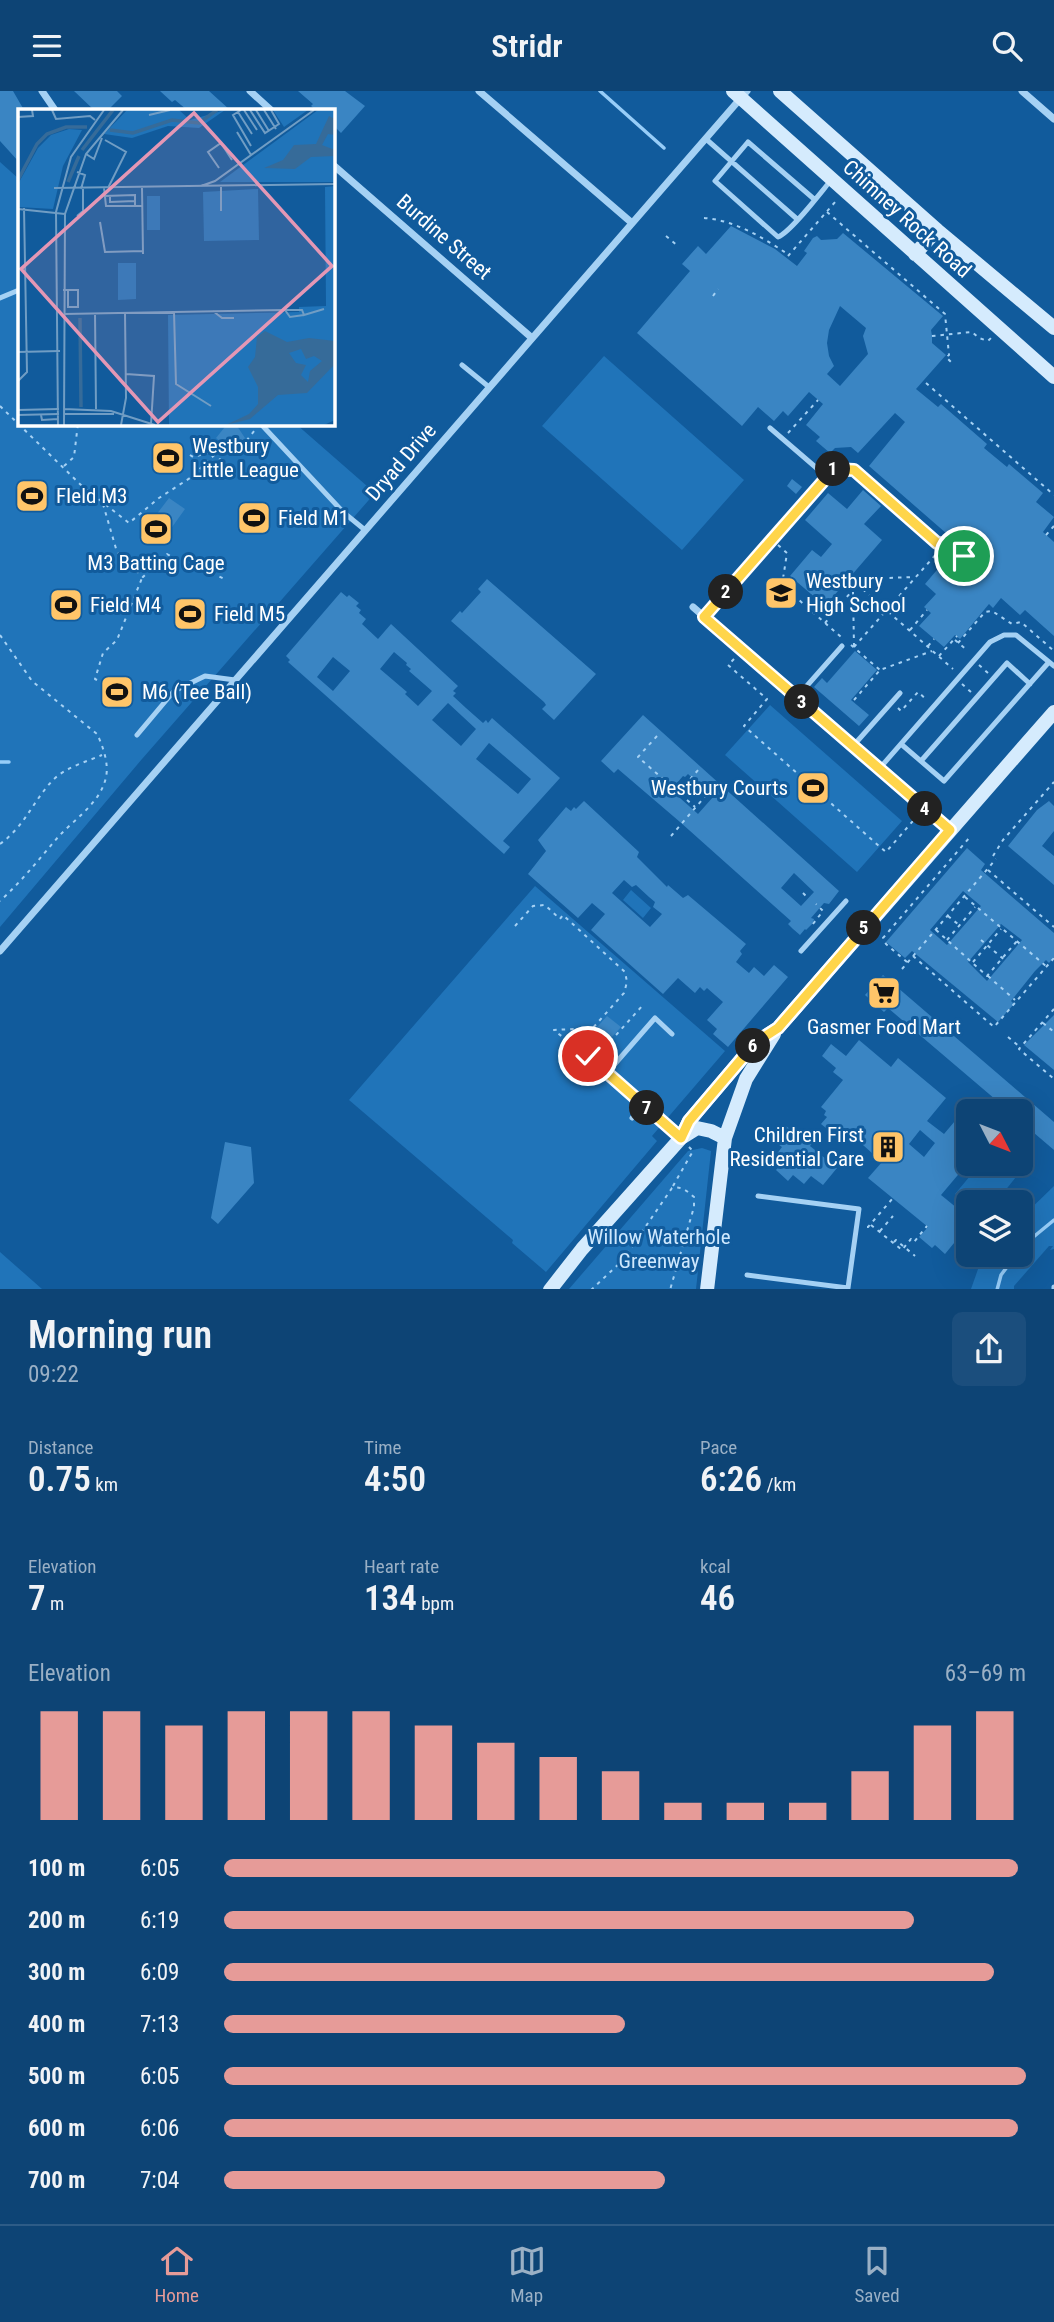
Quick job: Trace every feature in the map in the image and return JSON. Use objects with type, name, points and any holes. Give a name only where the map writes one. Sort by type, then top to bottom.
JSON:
[{"type":"street","points":[[42,91],[54,109]]},
{"type":"street","points":[[250,91],[270,109]]},
{"type":"street","points":[[479,91],[632,223]]},
{"type":"street","name":"Chimney Rock Road","points":[[779,91],[937,230],[1054,328]]},
{"type":"street","points":[[1022,91],[1054,118]]},
{"type":"street","name":"Dryad Drive","points":[[0,951],[706,139],[740,93]]},
{"type":"street","name":"Chimney Rock Road","points":[[740,93],[1054,377]]},
{"type":"street","name":"Burdine Street","points":[[334,166],[532,338]]},
{"type":"street","points":[[915,254],[937,230]]},
{"type":"street","points":[[693,607],[950,830]]},
{"type":"street","points":[[707,1289],[725,1137],[746,1079],[778,1028],[1054,712]]},
{"type":"street","points":[[681,1138],[689,1121],[745,1055],[758,1041],[778,1028]]},
{"type":"street","points":[[551,1289],[582,1249],[681,1138],[697,1128],[725,1137]]},
{"type":"lane","points":[[706,139],[797,219]]},
{"type":"lane","points":[[814,199],[748,142],[715,181],[778,237],[783,236],[832,179]]},
{"type":"lane","points":[[0,298],[18,290]]},
{"type":"lane","points":[[462,365],[489,387]]},
{"type":"lane","points":[[261,425],[343,512],[365,530]]},
{"type":"lane","points":[[770,428],[827,477]]},
{"type":"lane","points":[[704,617],[834,469],[854,470],[937,543],[950,544],[964,556]]},
{"type":"lane","points":[[879,769],[989,642],[1004,635],[1016,635],[1052,664],[1030,684],[944,781],[901,744]]},
{"type":"lane","points":[[797,698],[842,646]]},
{"type":"lane","points":[[921,761],[1007,663],[1030,684]]},
{"type":"lane","points":[[137,735],[174,691],[205,676],[235,680]]},
{"type":"lane","points":[[853,746],[900,693]]},
{"type":"lane","points":[[801,951],[846,901]]},
{"type":"lane","points":[[607,1073],[655,1018],[672,1034]]},
{"type":"lane","points":[[591,1058],[681,1138]]},
{"type":"lane","points":[[632,1118],[644,1105]]},
{"type":"lane","points":[[747,1275],[848,1288],[857,1225],[859,1209],[758,1196]]},
{"type":"path","points":[[704,218],[716,219],[755,234],[789,256],[839,197]]},
{"type":"path","points":[[827,212],[944,314],[949,355],[946,357],[953,364]]},
{"type":"path","points":[[666,236],[678,246]]},
{"type":"path","points":[[713,296],[718,289]]},
{"type":"path","points":[[932,336],[972,332],[988,341],[994,335]]},
{"type":"path","points":[[926,383],[1054,494]]},
{"type":"path","points":[[783,439],[818,400]]},
{"type":"path","points":[[0,406],[18,423]]},
{"type":"path","points":[[20,425],[82,487],[129,523],[159,498],[190,478],[225,445]]},
{"type":"path","points":[[63,467],[74,457],[78,425]]},
{"type":"path","points":[[241,443],[243,445],[259,425]]},
{"type":"path","points":[[190,455],[193,457],[220,449]]},
{"type":"path","points":[[220,449],[219,466],[227,472]]},
{"type":"path","points":[[102,503],[117,552],[143,577]]},
{"type":"path","points":[[1046,535],[1054,526]]},
{"type":"path","points":[[772,539],[787,553],[782,586],[880,670]]},
{"type":"path","points":[[854,647],[945,544]]},
{"type":"path","points":[[97,680],[95,679],[103,653],[117,641],[143,577],[167,554],[194,570],[203,568],[226,580]]},
{"type":"path","points":[[825,623],[862,579],[916,577]]},
{"type":"path","points":[[850,578],[953,669]]},
{"type":"path","points":[[853,591],[854,647]]},
{"type":"path","points":[[909,630],[928,610]]},
{"type":"path","points":[[0,635],[32,681],[97,734],[103,746],[107,769],[101,792],[29,873],[0,901]]},
{"type":"path","points":[[939,657],[957,636]]},
{"type":"path","points":[[928,647],[934,639]]},
{"type":"path","points":[[954,640],[968,652]]},
{"type":"path","points":[[854,701],[880,670],[933,651]]},
{"type":"path","points":[[734,659],[728,665],[767,699],[744,726],[886,852],[924,808]]},
{"type":"path","points":[[982,668],[989,674]]},
{"type":"path","points":[[965,687],[972,694]]},
{"type":"path","points":[[891,703],[901,711],[918,692],[927,700]]},
{"type":"path","points":[[657,736],[638,757],[695,807]]},
{"type":"path","points":[[0,844],[14,834],[53,780],[71,768],[103,755]]},
{"type":"path","points":[[678,792],[699,769]]},
{"type":"path","points":[[993,856],[1003,840],[1054,782]]},
{"type":"path","points":[[671,836],[714,786]]},
{"type":"path","points":[[907,962],[886,944],[883,938],[970,837]]},
{"type":"path","points":[[902,969],[996,859]]},
{"type":"path","points":[[988,869],[1054,927]]},
{"type":"path","points":[[803,893],[808,898]]},
{"type":"path","points":[[964,896],[1047,967]]},
{"type":"path","points":[[815,935],[808,929],[823,911],[816,904]]},
{"type":"path","points":[[515,926],[533,906],[545,905],[560,919],[564,915],[625,972],[627,982],[624,993],[575,1048]]},
{"type":"path","points":[[947,940],[976,906]]},
{"type":"path","points":[[948,916],[959,926]]},
{"type":"path","points":[[972,962],[1002,928]]},
{"type":"path","points":[[935,930],[1017,1001]]},
{"type":"path","points":[[981,940],[1006,961]]},
{"type":"path","points":[[987,976],[1017,941]]},
{"type":"path","points":[[913,956],[995,1027],[1054,958]]},
{"type":"path","points":[[591,1058],[600,1054],[643,1005]]},
{"type":"path","points":[[1020,1048],[1054,1009]]},
{"type":"path","points":[[1042,1022],[1054,1032]]},
{"type":"path","points":[[593,1027],[554,1030],[580,1053],[593,1038]]},
{"type":"path","points":[[1008,1037],[1054,1078]]},
{"type":"path","points":[[592,1289],[622,1261],[672,1188],[693,1151],[681,1138]]},
{"type":"path","points":[[670,1289],[694,1207],[694,1197],[685,1189],[672,1188]]},
{"type":"path","points":[[867,1227],[892,1198]]},
{"type":"path","points":[[879,1232],[893,1216]]},
{"type":"path","points":[[871,1225],[902,1250],[911,1239],[914,1242],[927,1226]]},
{"type":"path","points":[[904,1247],[915,1256]]},
{"type":"green space","name":"Westbury Little League","points":[[0,162],[18,178],[18,425],[297,425],[375,493],[142,759],[0,927]]},
{"type":"green space","points":[[604,356],[744,480],[682,550],[542,426]]},
{"type":"green space","name":"Westbury Courts","points":[[770,705],[902,821],[857,872],[725,755]]},
{"type":"green space","points":[[535,886],[725,1051],[652,1136],[657,1141],[546,1272],[512,1243],[513,1240],[349,1100]]},
{"type":"green space","points":[[631,890],[651,908],[643,918],[623,900]]},
{"type":"green space","name":"Willow Waterhole Greenway","points":[[702,1148],[711,1151],[696,1289],[569,1289],[688,1151]]},
{"type":"green space","points":[[970,1176],[1017,1176],[1006,1190],[958,1190]]},
{"type":"green space","points":[[1054,1186],[1054,1249],[1050,1250],[1053,1246],[1049,1246],[1033,1264],[1033,1206]]},
{"type":"green space","points":[[0,1252],[42,1289],[0,1289]]},
{"type":"green space","points":[[979,1267],[1031,1267],[1014,1289],[971,1289]]},
{"type":"building","points":[[0,91],[13,91],[23,109],[18,109],[18,161],[0,141]]},
{"type":"building","points":[[74,91],[117,91],[122,96],[109,109],[93,109]]},
{"type":"building","points":[[160,91],[209,91],[229,109],[186,109],[175,100],[172,102]]},
{"type":"building","points":[[298,91],[345,91],[365,106],[341,133],[334,126],[334,109],[315,109],[311,106],[313,104]]},
{"type":"building","points":[[731,226],[775,249],[797,266],[807,253],[804,251],[813,238],[817,236],[821,240],[837,239],[843,233],[943,316],[931,330],[932,343],[946,355],[916,389],[938,407],[941,404],[987,444],[984,448],[1007,467],[1009,464],[1043,493],[1036,502],[1054,517],[1043,532],[1054,542],[1054,636],[1025,610],[1020,615],[1001,598],[993,608],[989,604],[960,639],[955,635],[944,647],[919,626],[931,613],[924,607],[936,594],[925,584],[942,564],[953,574],[970,554],[869,466],[905,422],[895,413],[858,453],[851,447],[835,448],[830,453],[816,441],[820,437],[806,425],[823,404],[809,392],[788,416],[783,411],[774,421],[758,407],[742,426],[637,333],[690,271],[682,264],[698,246],[706,254]],"holes":[[[840,306],[866,328],[863,336],[868,354],[840,386],[827,374],[834,366],[827,343],[829,330]]]},
{"type":"building","points":[[226,425],[236,425],[245,438],[233,452],[216,438]]},
{"type":"building","points":[[792,479],[802,487],[796,494],[787,486]]},
{"type":"building","points":[[863,490],[881,506],[864,524],[882,540],[825,606],[790,576],[812,550],[821,557],[832,544],[805,520],[828,493],[847,509]]},
{"type":"building","points":[[169,498],[185,509],[170,530],[153,519]]},
{"type":"building","points":[[487,579],[596,674],[554,720],[542,709],[546,705],[544,702],[451,621],[481,592],[478,589]]},
{"type":"building","points":[[341,592],[347,597],[349,595],[359,603],[356,606],[361,610],[359,613],[366,619],[362,624],[378,639],[391,624],[458,686],[453,691],[456,693],[453,696],[466,708],[483,723],[486,720],[488,723],[492,718],[560,778],[503,841],[510,847],[504,854],[288,662],[290,660],[286,656]],"holes":[[[394,652],[407,663],[411,669],[409,671],[432,691],[418,706],[405,694],[407,692],[380,669]],[[333,657],[350,671],[333,691],[317,677]],[[448,703],[476,729],[461,746],[432,720]],[[489,743],[531,779],[518,794],[476,759]]]},
{"type":"building","points":[[855,651],[877,670],[851,700],[869,715],[859,726],[814,687],[822,678],[827,683]]},
{"type":"building","points":[[643,715],[839,891],[829,904],[824,903],[811,918],[814,919],[813,923],[800,935],[788,924],[791,921],[680,822],[618,769],[614,773],[601,761]],"holes":[[[688,774],[713,797],[698,814],[671,790]],[[794,873],[814,892],[801,906],[781,888]]]},
{"type":"building","points":[[584,801],[639,852],[637,857],[667,887],[668,885],[683,898],[688,895],[746,944],[736,962],[749,973],[754,967],[764,976],[774,965],[788,977],[728,1047],[713,1034],[717,1029],[707,1020],[723,1002],[707,988],[704,991],[700,987],[695,993],[678,978],[663,994],[591,930],[605,914],[592,903],[578,918],[528,874],[546,851],[538,840],[566,807],[571,811],[574,807],[576,809]],"holes":[[[624,880],[632,887],[636,885],[655,902],[653,907],[662,914],[650,927],[612,893]]]},
{"type":"building","points":[[1049,801],[1054,806],[1054,831],[1042,846],[1054,856],[1054,885],[1008,846],[1037,810]]},
{"type":"building","points":[[967,848],[985,864],[981,870],[1054,933],[1054,957],[1049,963],[1046,960],[1035,971],[1011,1001],[1014,1004],[998,1022],[912,951],[905,958],[886,942]],"holes":[[[963,891],[981,906],[947,945],[930,930]],[[1001,924],[1022,940],[987,981],[968,962]]]},
{"type":"building","points":[[883,975],[1027,1099],[995,1099],[888,1008],[884,1012],[865,995]]},
{"type":"building","points":[[1054,1015],[1054,1070],[1024,1045]]},
{"type":"building","points":[[607,1016],[621,1027],[603,1047],[590,1035]]},
{"type":"building","name":"Children First Residential Care","points":[[859,1040],[891,1067],[898,1058],[946,1098],[927,1121],[944,1134],[956,1120],[957,1176],[941,1195],[956,1207],[956,1241],[945,1254],[919,1237],[928,1227],[868,1178],[882,1162],[844,1128],[837,1137],[821,1124],[827,1117],[824,1115],[826,1111],[821,1107],[843,1080],[833,1072],[836,1068],[822,1056],[831,1044],[846,1056]],"holes":[[[920,1130],[935,1143],[924,1157],[909,1144]]]},
{"type":"building","points":[[1033,1104],[1054,1122],[1054,1150],[1033,1132]]},
{"type":"building","points":[[785,1125],[798,1136],[802,1132],[813,1142],[810,1146],[837,1168],[823,1185],[811,1176],[804,1184],[793,1175],[788,1181],[776,1170],[780,1165],[773,1159],[782,1147],[772,1140]]},
{"type":"building","points":[[225,1142],[251,1147],[254,1183],[218,1224],[211,1218]]},
{"type":"waterway","points":[[600,91],[664,148]]},
{"type":"waterway","points":[[0,762],[9,762]]},
{"type":"waterway","points":[[1033,1237],[1054,1220]]},
{"type":"waterway","points":[[997,1289],[1001,1275],[1007,1267]]},
{"type":"place","name":"Westbury Little League","points":[[168,458]]},
{"type":"place","name":"FIeld M3","points":[[32,496]]},
{"type":"place","name":"Field M1","points":[[254,518]]},
{"type":"place","name":"M3 Batting Cage","points":[[156,529]]},
{"type":"place","name":"Westbury High School","points":[[781,593]]},
{"type":"place","name":"Field M4","points":[[66,605]]},
{"type":"place","name":"Field M5","points":[[190,614]]},
{"type":"place","name":"M6 (Tee Ball)","points":[[117,692]]},
{"type":"place","name":"Westbury Courts","points":[[813,788]]},
{"type":"place","name":"Gasmer Food Mart","points":[[884,993]]},
{"type":"place","name":"Children First Residential Care","points":[[888,1147]]},
{"type":"route","points":[[588,1056],[681,1138],[689,1121],[745,1055],[758,1041],[778,1028],[950,830],[704,617],[834,469],[854,470],[937,543],[950,544],[964,556]]}]
